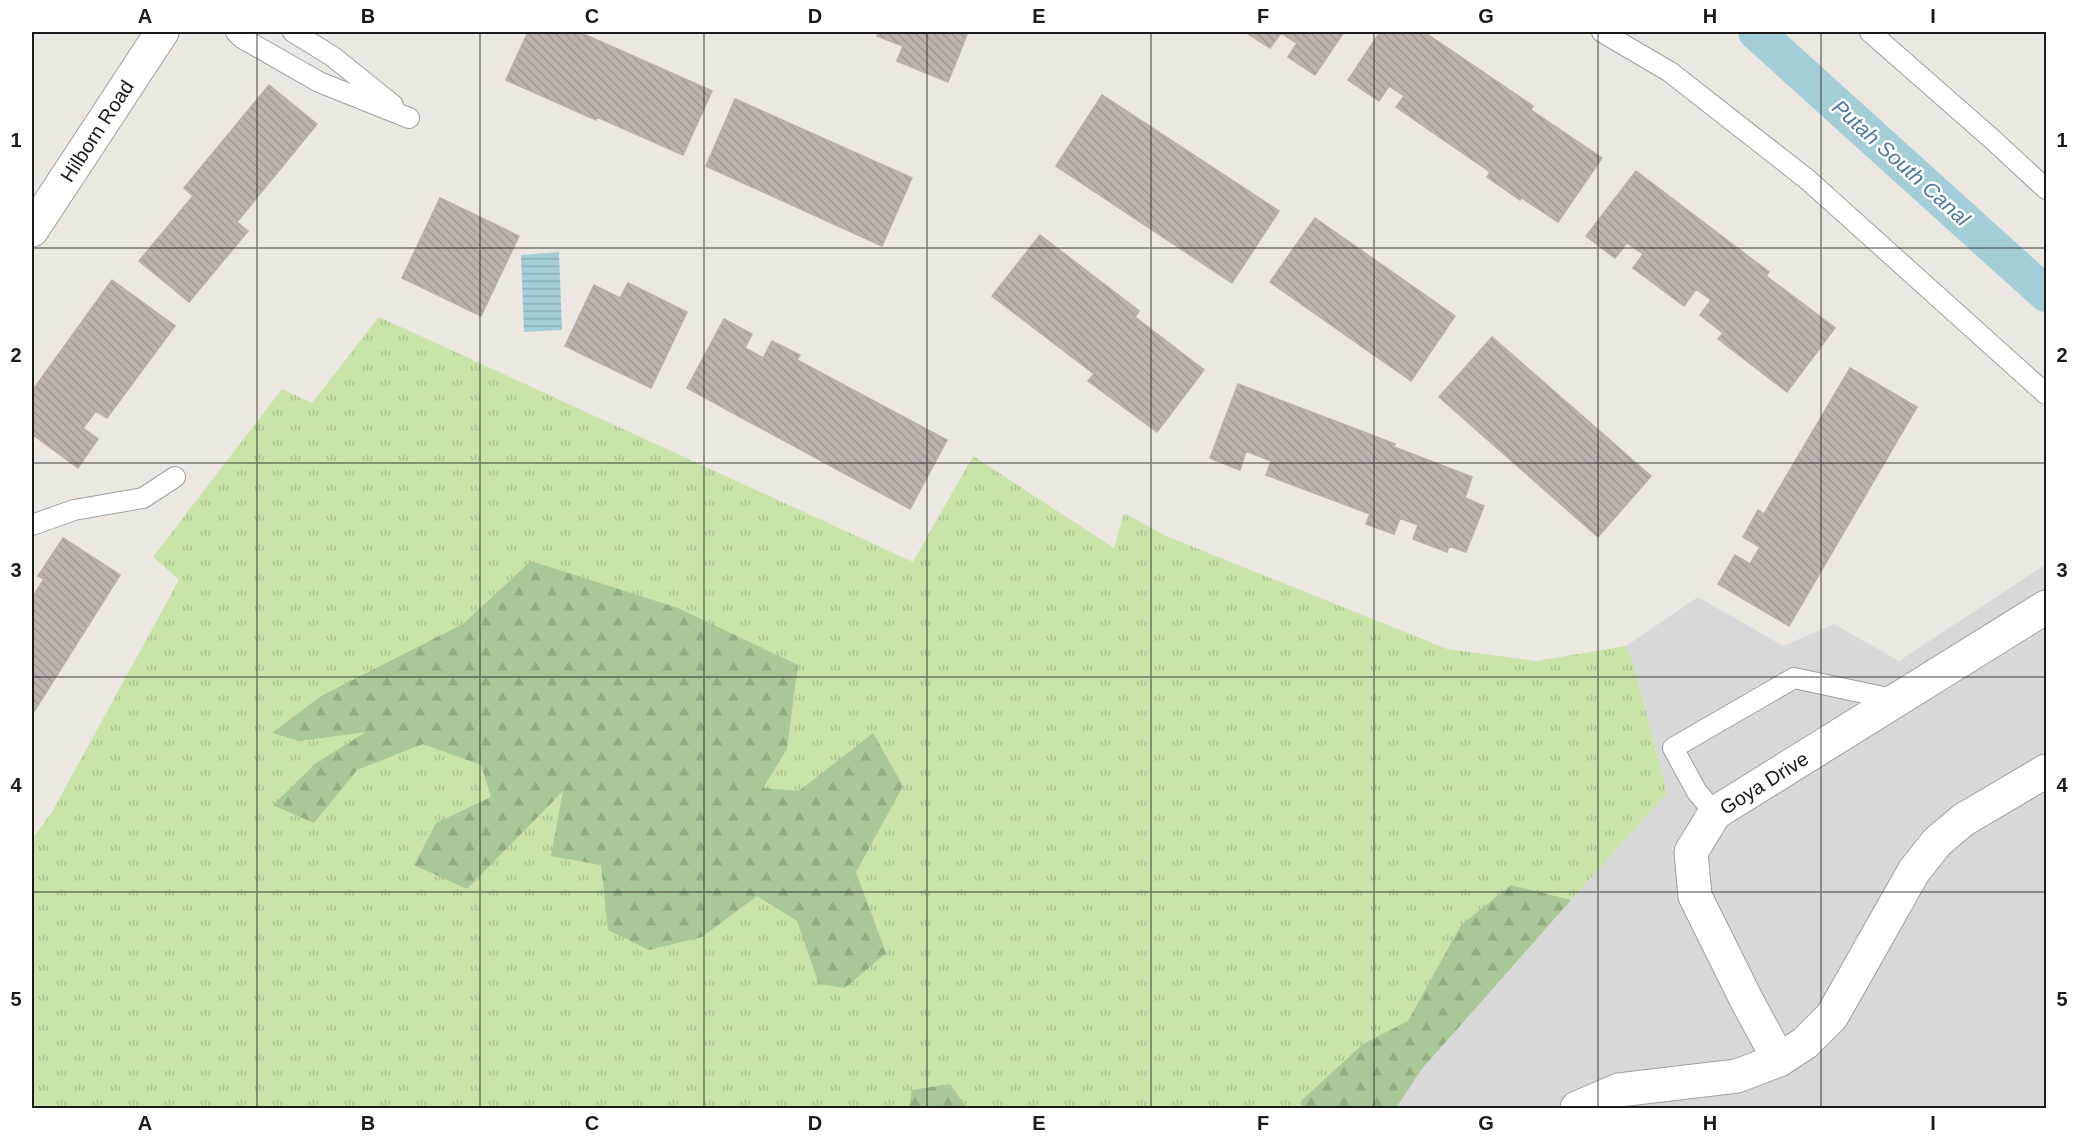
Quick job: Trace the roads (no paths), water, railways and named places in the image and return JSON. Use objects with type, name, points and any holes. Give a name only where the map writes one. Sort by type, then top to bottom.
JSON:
[{"type":"street","name":"Hilborn Road","points":[[32,230],[162,32]]},
{"type":"street","name":"Goya Drive","points":[[1779,1060],[1695,896],[1691,852],[1715,813],[2046,607]]},
{"type":"street","points":[[1577,1108],[1619,1090],[1737,1076],[1779,1060],[1805,1043],[1832,1016],[1914,871],[1937,842],[1963,820],[2046,771]]},
{"type":"lane","points":[[237,32],[242,38],[319,82],[409,118],[332,56],[293,32]]},
{"type":"lane","points":[[1602,32],[1670,72],[1808,180],[2046,394]]},
{"type":"lane","points":[[1870,32],[2046,189]]},
{"type":"lane","points":[[32,525],[74,510],[143,498],[175,477]]},
{"type":"lane","points":[[1715,813],[1697,792],[1673,748],[1794,678],[1897,700]]},
{"type":"water","points":[[559,252],[562,330],[524,332],[521,255]]},
{"type":"waterway","name":"Putah South Canal","points":[[1756,32],[2046,294]]}]
